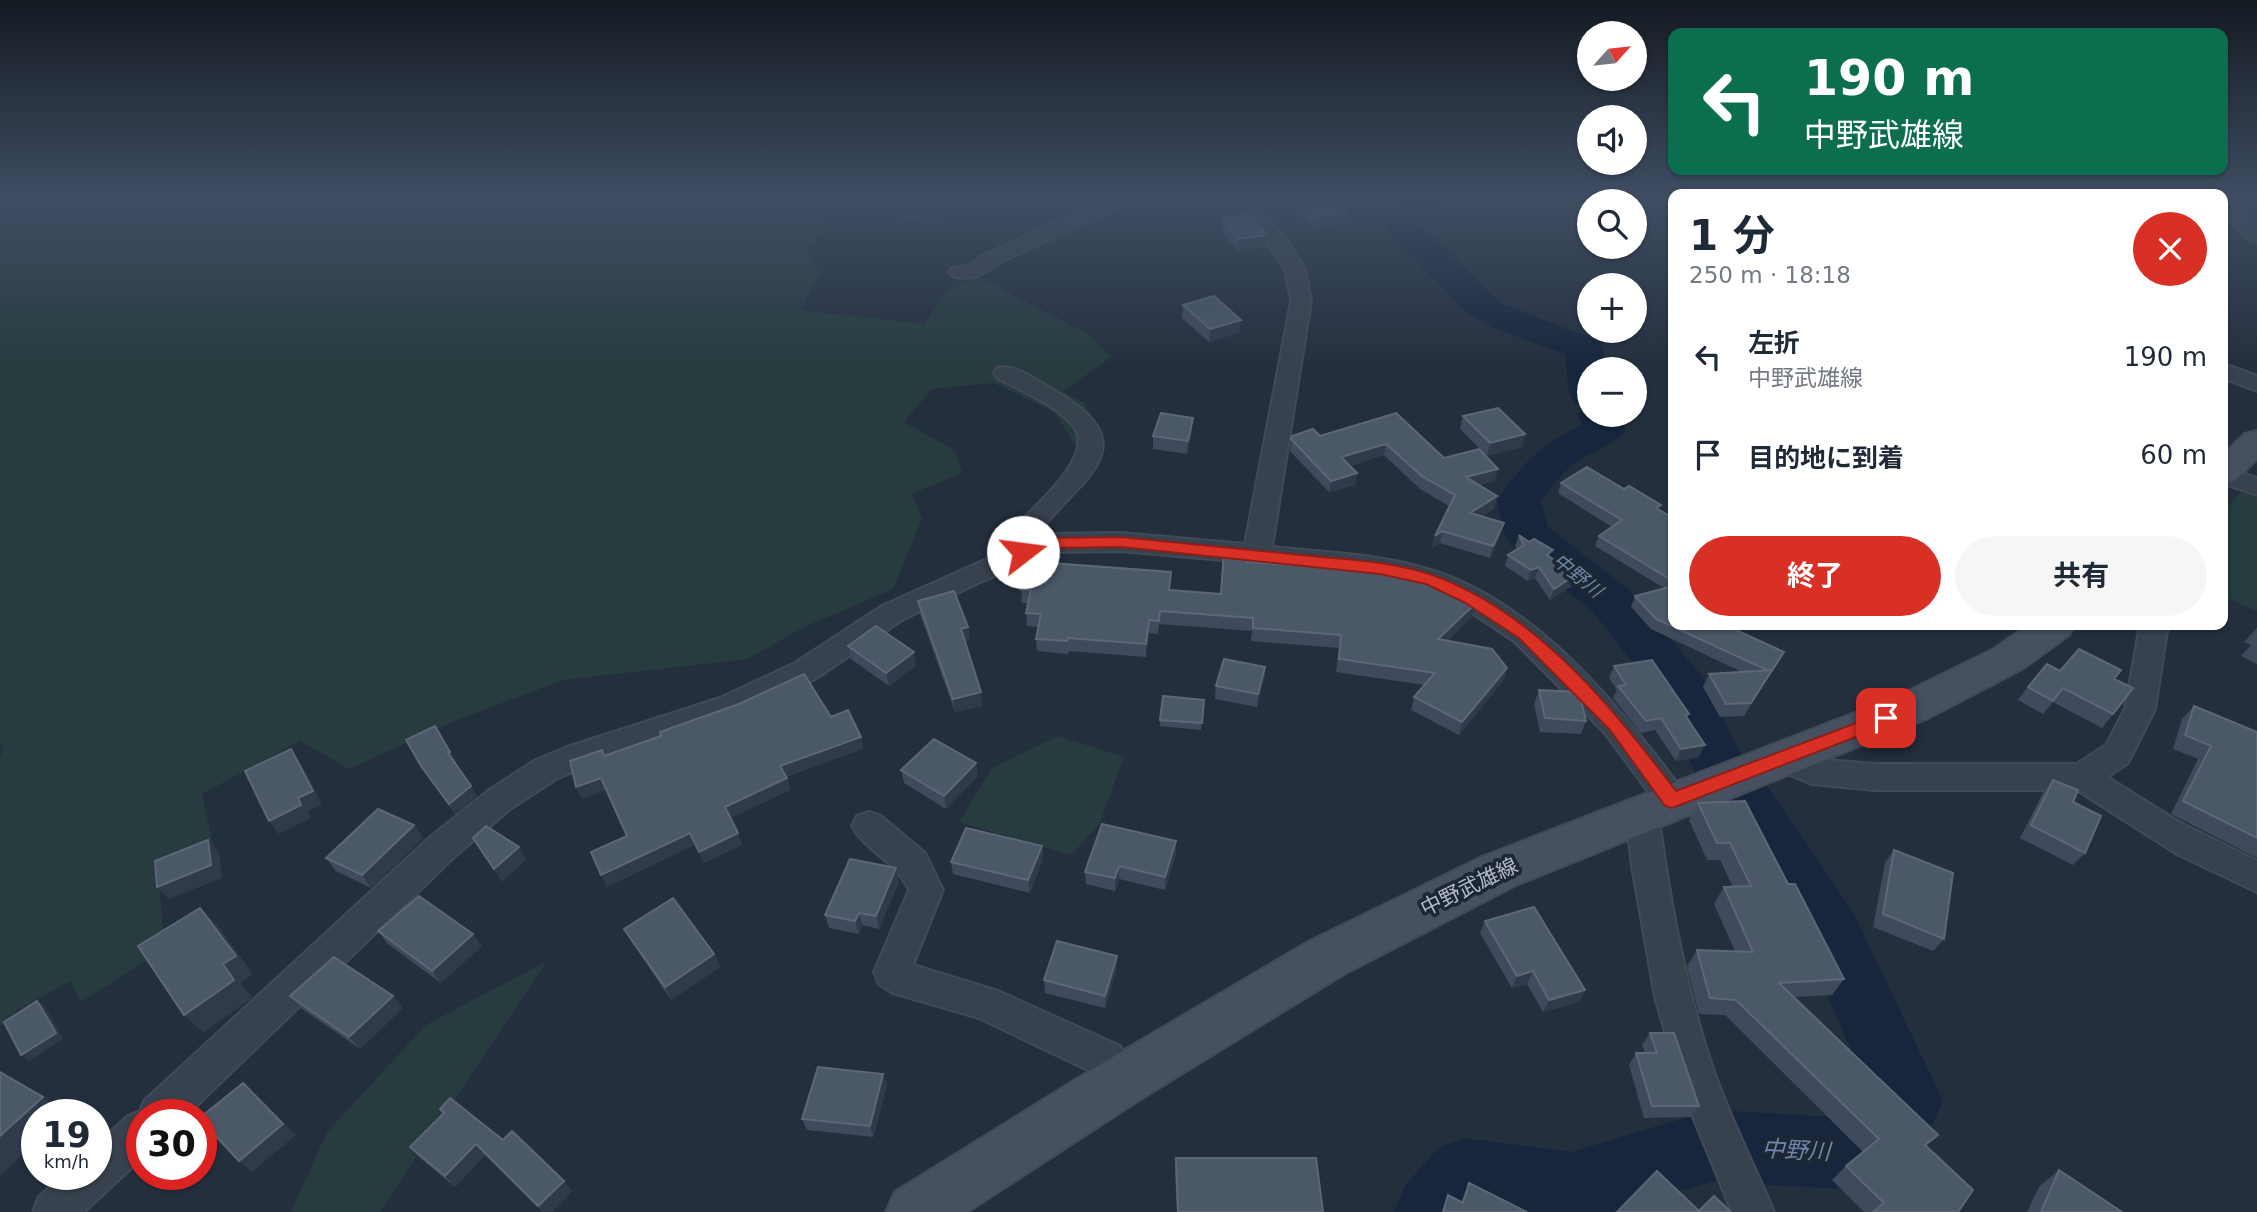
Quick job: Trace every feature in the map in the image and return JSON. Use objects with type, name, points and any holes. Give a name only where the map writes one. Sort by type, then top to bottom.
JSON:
[{"type":"main road","points":[[2228,468],[2257,441]]},
{"type":"main road","name":"中野武雄線","points":[[915,1212],[1121,1082],[1326,958],[1499,871],[1657,806],[1784,760],[1912,708],[2008,659],[2047,630]]},
{"type":"street","points":[[959,272],[979,270],[989,260],[999,256]]},
{"type":"street","points":[[1257,554],[1301,302],[1295,269],[1287,256]]},
{"type":"street","points":[[2228,372],[2257,384]]},
{"type":"street","points":[[1004,373],[1078,416],[1090,434],[1091,454],[1084,467],[1021,536],[1023,552]]},
{"type":"street","points":[[2228,476],[2257,488]]},
{"type":"street","points":[[175,1099],[441,848],[510,792],[545,770],[578,756],[731,706],[805,671],[892,613],[1023,552],[1048,543],[1121,542],[1380,568],[1431,580],[1470,598],[1524,634],[1616,725],[1657,806],[1653,903],[1680,1024],[1715,1124],[1753,1212]]},
{"type":"street","points":[[1784,760],[1812,771],[1875,777],[2084,777],[2117,754],[2140,709],[2153,630]]},
{"type":"street","points":[[2084,777],[2131,812],[2225,863],[2257,877]]},
{"type":"street","points":[[869,826],[913,863],[926,890],[892,971],[906,981],[985,1003],[1106,1059],[1121,1082]]},
{"type":"street","points":[[112,1157],[126,1145]]},
{"type":"street","points":[[54,1212],[77,1190]]},
{"type":"green space","points":[[0,256],[809,256],[820,274],[800,310],[925,324],[945,292],[977,276],[1088,334],[1111,357],[1063,392],[1084,403],[1103,435],[1075,445],[1055,413],[994,383],[932,389],[904,422],[955,451],[962,473],[911,494],[922,519],[893,589],[802,628],[748,659],[563,680],[454,721],[349,769],[300,741],[202,794],[214,849],[158,871],[165,949],[81,1002],[71,981],[17,1010],[0,1027],[0,757],[3,747],[0,742]]},
{"type":"green space","points":[[2241,492],[2257,498],[2257,611],[2228,598],[2228,507]]},
{"type":"green space","points":[[1058,736],[1124,757],[1099,825],[1071,855],[959,822],[991,769]]},
{"type":"green space","points":[[547,961],[380,1212],[291,1212],[327,1132],[426,1025]]},
{"type":"building","points":[[1214,296],[1241,320],[1210,329],[1183,305]]},
{"type":"building","points":[[1498,408],[1525,434],[1490,443],[1463,416]]},
{"type":"building","points":[[1161,413],[1193,418],[1188,441],[1153,436]]},
{"type":"building","points":[[1396,413],[1444,458],[1479,449],[1498,469],[1466,477],[1497,496],[1470,513],[1504,523],[1493,546],[1442,531],[1435,536],[1455,495],[1423,477],[1386,444],[1341,457],[1357,473],[1331,481],[1291,439],[1292,436],[1313,429],[1320,436]]},
{"type":"building","points":[[1587,467],[1624,489],[1629,486],[1661,505],[1656,508],[1668,515],[1668,578],[1599,536],[1622,520],[1561,483]]},
{"type":"building","points":[[1519,535],[1529,542],[1534,539],[1553,550],[1547,555],[1576,574],[1554,589],[1539,567],[1531,570],[1508,555],[1524,545]]},
{"type":"building","points":[[1050,551],[1051,563],[1171,572],[1169,590],[1221,594],[1224,551],[1247,552],[1247,562],[1344,568],[1431,579],[1476,603],[1438,639],[1492,649],[1507,668],[1462,722],[1414,697],[1435,673],[1339,659],[1341,635],[1253,628],[1253,618],[1160,611],[1159,621],[1149,620],[1146,644],[1068,638],[1067,641],[1036,639],[1041,614],[1026,613],[1031,589],[1021,590],[1019,555]]},
{"type":"building","points":[[1668,587],[1668,625],[1656,619],[1635,596]]},
{"type":"building","points":[[954,591],[968,627],[961,629],[981,692],[953,699],[918,601]]},
{"type":"building","points":[[876,626],[914,652],[886,673],[848,646]]},
{"type":"building","points":[[1680,630],[1736,630],[1784,652],[1771,672],[1772,670]]},
{"type":"building","points":[[2079,649],[2121,670],[2114,679],[2133,688],[2113,714],[2063,688],[2053,701],[2028,687],[2047,664],[2060,671]]},
{"type":"building","points":[[1224,659],[1265,667],[1258,694],[1216,686]]},
{"type":"building","points":[[1652,660],[1689,714],[1685,715],[1705,745],[1681,749],[1661,718],[1646,721],[1618,686],[1626,685],[1614,666]]},
{"type":"building","points":[[1772,670],[1751,703],[1726,704],[1709,674]]},
{"type":"building","points":[[804,674],[831,717],[848,710],[861,737],[780,766],[787,778],[725,807],[738,833],[699,852],[690,833],[601,875],[591,852],[627,836],[601,778],[576,787],[570,761],[602,750],[604,756],[661,736],[660,732],[739,704]]},
{"type":"building","points":[[1539,690],[1579,692],[1586,721],[1545,718]]},
{"type":"building","points":[[1163,696],[1204,700],[1202,723],[1160,720]]},
{"type":"building","points":[[2194,706],[2257,732],[2257,838],[2183,801],[2211,746],[2185,735]]},
{"type":"building","points":[[435,726],[450,752],[448,753],[471,786],[449,804],[406,740]]},
{"type":"building","points":[[934,739],[976,763],[944,796],[901,770]]},
{"type":"building","points":[[291,749],[313,791],[298,798],[301,805],[269,821],[245,771]]},
{"type":"building","points":[[2053,780],[2078,790],[2073,802],[2101,816],[2085,853],[2031,825]]},
{"type":"building","points":[[1745,801],[1788,884],[1795,884],[1844,979],[1779,983],[1938,1135],[1925,1145],[1973,1190],[1958,1212],[1873,1212],[1884,1203],[1846,1166],[1879,1139],[1736,1000],[1710,998],[1697,950],[1753,952],[1724,887],[1751,886],[1730,843],[1717,843],[1698,803]]},
{"type":"building","points":[[378,809],[414,825],[362,875],[326,858]]},
{"type":"building","points":[[1102,824],[1176,841],[1165,877],[1119,866],[1115,878],[1085,872]]},
{"type":"building","points":[[486,826],[519,847],[494,869],[473,838]]},
{"type":"building","points":[[966,828],[1042,846],[1028,880],[951,862]]},
{"type":"building","points":[[208,840],[211,865],[157,887],[155,861]]},
{"type":"building","points":[[1894,850],[1953,873],[1944,939],[1883,914]]},
{"type":"building","points":[[850,859],[896,868],[876,916],[859,913],[855,921],[825,915]]},
{"type":"building","points":[[419,896],[473,934],[432,971],[378,931]]},
{"type":"building","points":[[673,898],[714,954],[665,987],[624,929]]},
{"type":"building","points":[[1534,907],[1585,990],[1549,1000],[1533,971],[1517,976],[1485,921]]},
{"type":"building","points":[[200,908],[236,956],[223,964],[234,980],[184,1015],[138,946]]},
{"type":"building","points":[[1057,941],[1117,956],[1105,996],[1044,980]]},
{"type":"building","points":[[334,957],[393,996],[349,1037],[290,996]]},
{"type":"building","points":[[37,1001],[56,1033],[21,1055],[4,1022]]},
{"type":"building","points":[[1650,1033],[1674,1033],[1699,1106],[1652,1106],[1636,1053],[1657,1053]]},
{"type":"building","points":[[818,1067],[883,1074],[870,1126],[802,1119]]},
{"type":"building","points":[[0,1072],[43,1097],[21,1099],[21,1117],[0,1136]]},
{"type":"building","points":[[243,1083],[283,1124],[239,1161],[217,1137],[217,1104]]},
{"type":"building","points":[[450,1098],[503,1140],[512,1131],[564,1181],[538,1206],[476,1144],[445,1176],[410,1147],[444,1113],[440,1109]]},
{"type":"building","points":[[1176,1158],[1316,1158],[1323,1212],[1178,1212]]},
{"type":"building","points":[[2059,1170],[2122,1212],[2041,1212]]},
{"type":"building","points":[[1657,1171],[1699,1211],[1714,1196],[1731,1212],[1617,1212]]},
{"type":"building","points":[[1469,1183],[1527,1212],[1443,1212],[1448,1195],[1463,1203]]},
{"type":"waterway","name":"中野川","points":[[1433,256],[1473,299],[1488,311],[1563,339],[1584,349],[1585,357]]},
{"type":"waterway","name":"中野川","points":[[1604,427],[1605,430],[1555,458],[1538,475],[1519,501],[1527,534],[1611,601],[1682,689],[1715,757]]},
{"type":"waterway","name":"中野川","points":[[1431,1212],[1464,1174],[1571,1188],[1711,1146],[1849,1153],[1908,1101],[1832,933],[1746,800]]},
{"type":"route","points":[[1023,552],[1048,543],[1121,542],[1380,568],[1431,580],[1470,598],[1524,634],[1616,725],[1672,800],[1784,760],[1886,718]]}]
